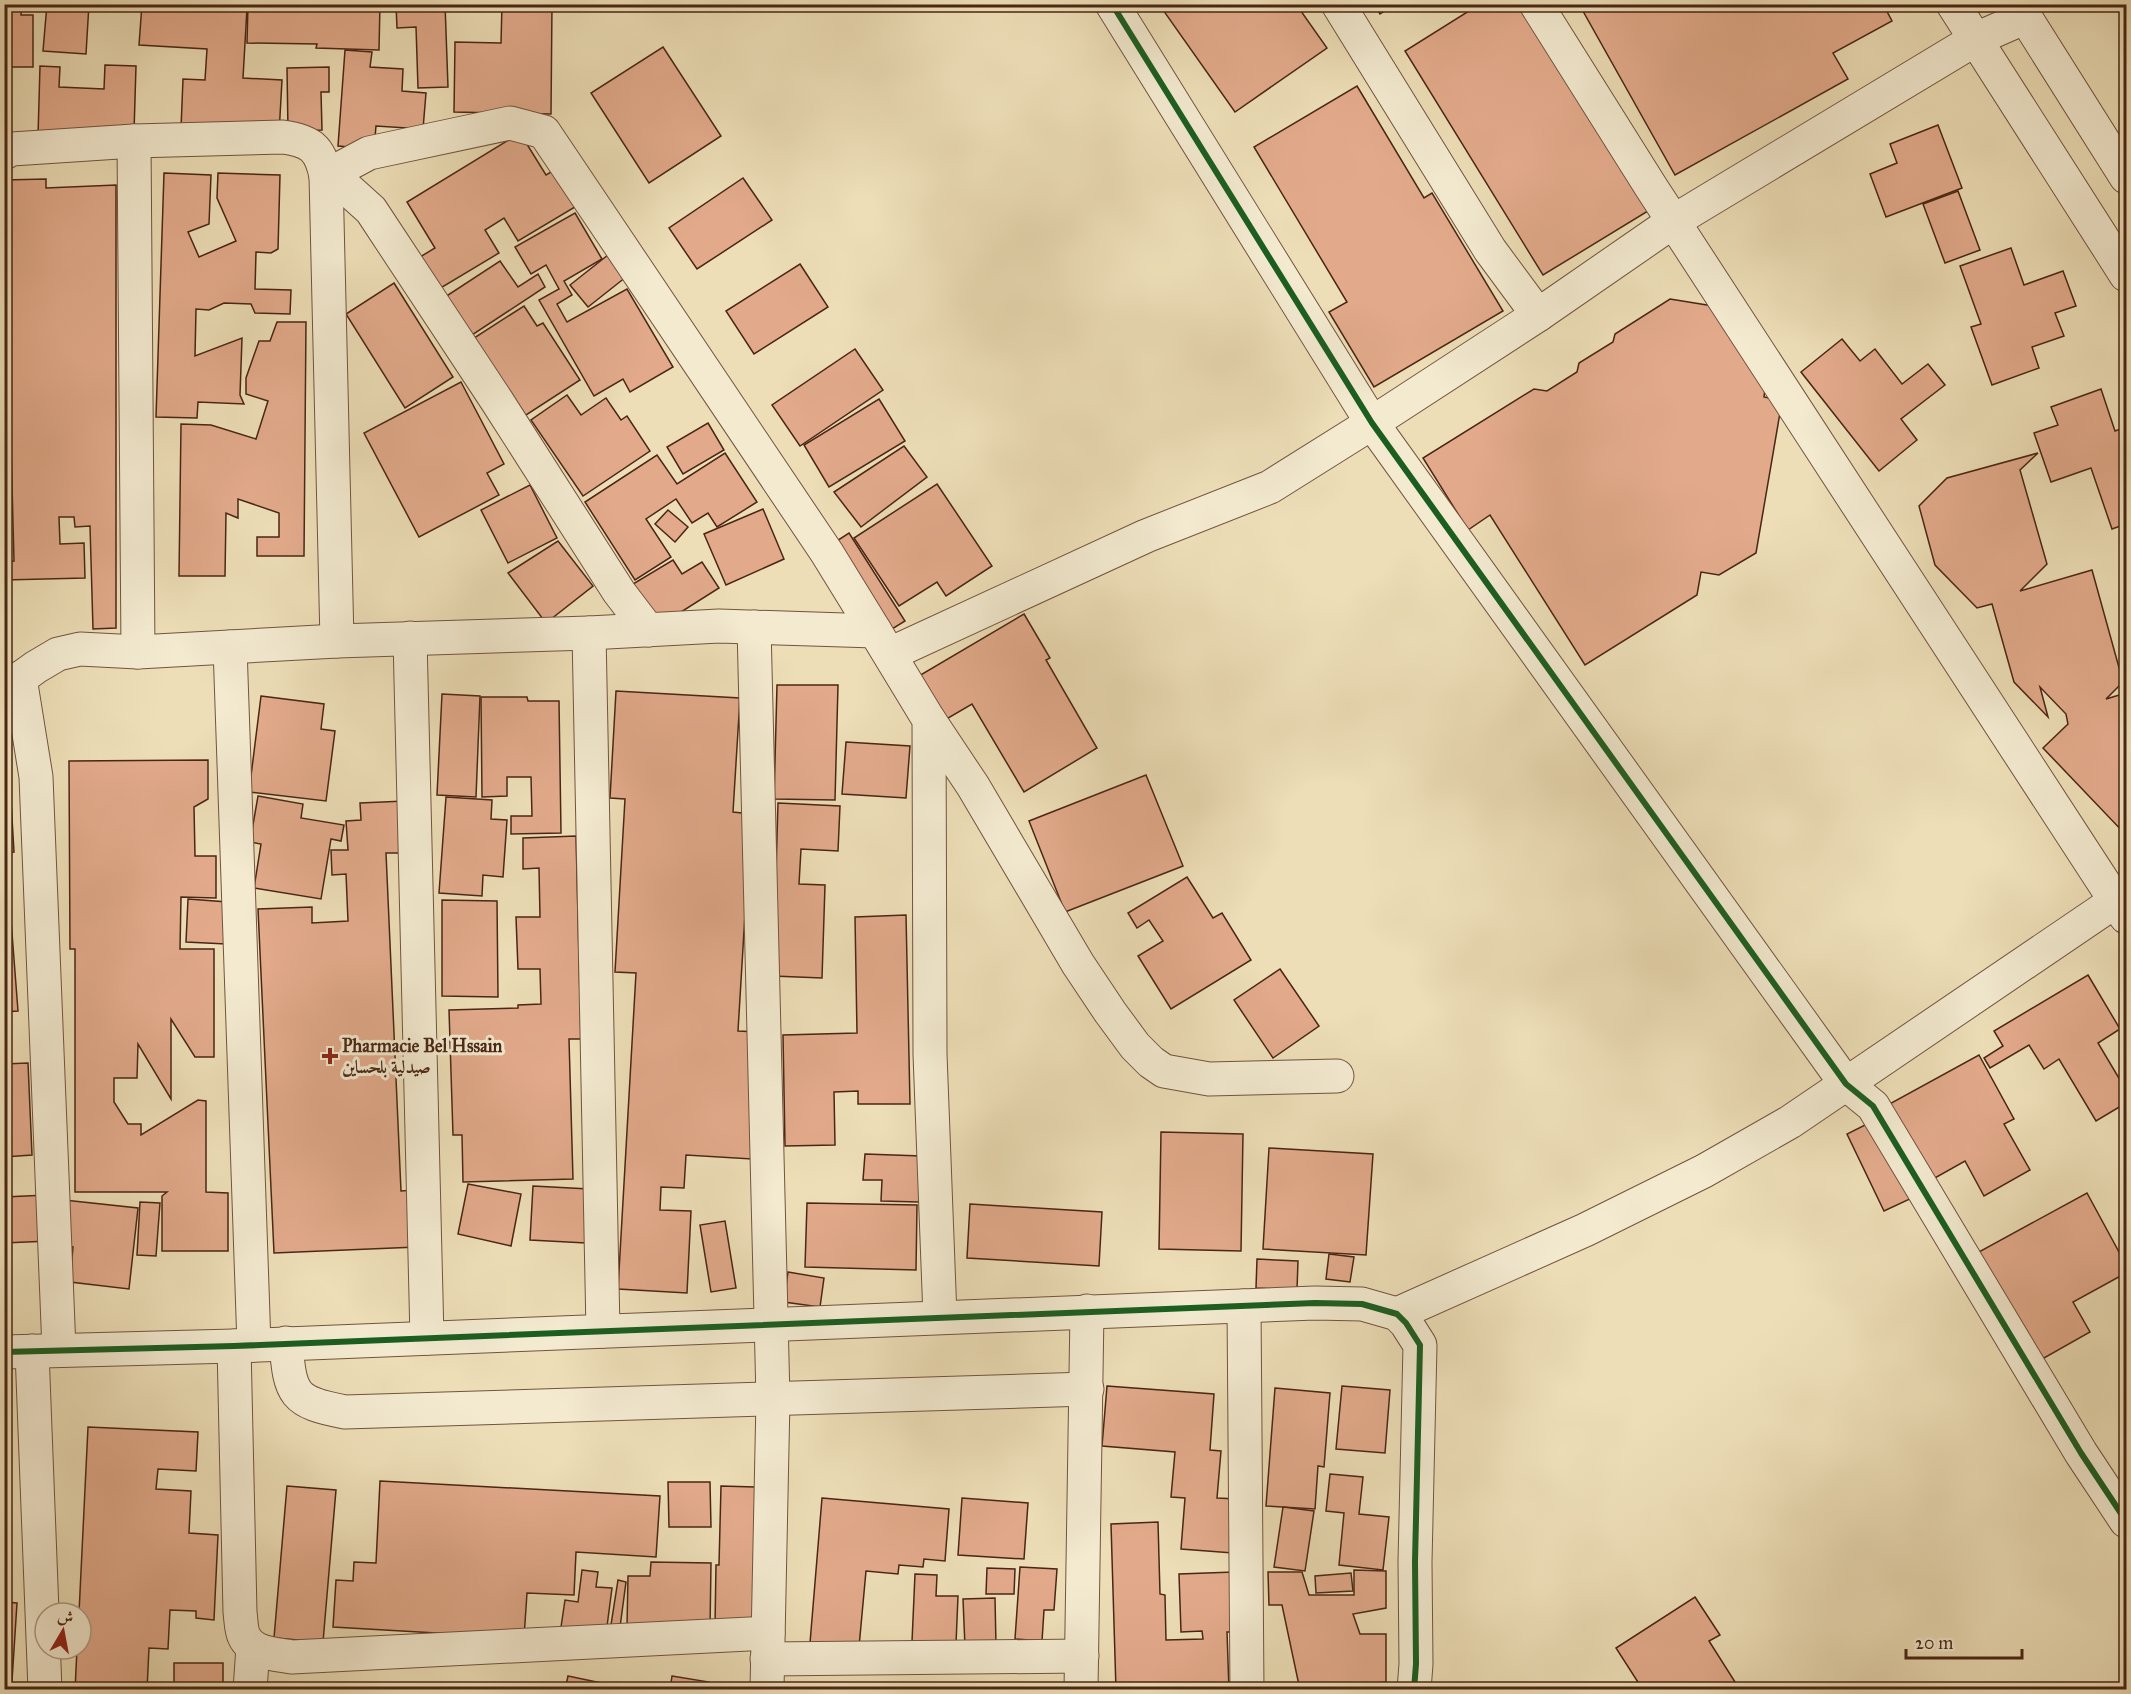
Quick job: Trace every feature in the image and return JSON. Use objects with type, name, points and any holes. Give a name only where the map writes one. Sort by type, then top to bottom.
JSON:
[{"type":"street","points":[[1112,4],[1372,423],[1846,1084],[1874,1106],[2081,1453],[2127,1521]]},
{"type":"street","points":[[1338,4],[1490,250],[1538,315]]},
{"type":"street","points":[[1397,1314],[1585,1230],[1704,1171],[1790,1122],[2123,904],[1674,221],[1536,4]]},
{"type":"street","points":[[1953,4],[2127,275]]},
{"type":"street","points":[[45,1689],[32,1351],[36,777],[12,684],[58,654],[80,649],[138,652],[337,641],[589,633],[719,626],[754,627],[883,642],[1270,487],[1538,315],[1674,221],[2022,11],[2127,177]]},
{"type":"street","points":[[326,176],[369,153],[510,123],[544,132],[827,553],[929,720],[973,786],[1078,964],[1136,1046],[1151,1062],[1164,1071],[1209,1079],[1337,1076]]},
{"type":"street","points":[[4,153],[12,149],[134,141],[284,137],[299,139],[315,147],[323,159],[326,176],[337,641]]},
{"type":"street","points":[[134,141],[138,652]]},
{"type":"street","points":[[326,176],[341,183],[370,210],[497,401],[619,592],[648,630]]},
{"type":"street","points":[[754,627],[772,1323],[773,1399],[768,1661]]},
{"type":"street","points":[[589,633],[603,1330]]},
{"type":"street","points":[[410,638],[427,1338]]},
{"type":"street","points":[[230,647],[244,1345],[240,1612],[244,1637],[253,1647],[261,1651],[292,1657],[768,1661],[1082,1656]]},
{"type":"street","points":[[929,720],[930,1054],[940,1317]]},
{"type":"street","points":[[32,1351],[244,1345],[1087,1311],[1362,1304],[1397,1314],[1406,1323],[1420,1345],[1414,1689]]},
{"type":"street","points":[[1244,1306],[1247,1689]]},
{"type":"street","points":[[1081,1689],[1087,1311]]},
{"type":"street","points":[[286,1343],[288,1372],[292,1386],[299,1397],[318,1407],[345,1412],[1087,1389]]},
{"type":"street","points":[[250,1689],[253,1647]]},
{"type":"building","points":[[4,4],[22,4],[21,15],[33,15],[33,67],[4,67]]},
{"type":"building","points":[[47,4],[89,4],[86,54],[43,51]]},
{"type":"building","points":[[142,4],[224,4],[224,7],[247,8],[243,78],[282,80],[279,134],[181,128],[183,79],[205,80],[207,49],[139,45]]},
{"type":"building","points":[[248,4],[380,4],[379,50],[316,48],[317,44],[247,43]]},
{"type":"building","points":[[396,4],[445,4],[448,87],[418,88],[416,27],[397,28]]},
{"type":"building","points":[[502,4],[552,4],[551,114],[454,112],[455,42],[501,43]]},
{"type":"building","points":[[1170,4],[1296,4],[1327,48],[1235,112],[1163,10]]},
{"type":"building","points":[[1374,4],[1395,4],[1380,14]]},
{"type":"building","points":[[1480,4],[1521,4],[1648,211],[1543,275],[1405,51]]},
{"type":"building","points":[[1579,4],[1883,4],[1892,21],[1833,53],[1848,79],[1675,175]]},
{"type":"building","points":[[663,47],[721,136],[649,183],[591,93]]},
{"type":"building","points":[[345,50],[372,52],[370,67],[403,69],[402,91],[426,93],[423,129],[376,126],[374,149],[338,146]]},
{"type":"building","points":[[105,65],[136,66],[134,132],[38,136],[40,66],[60,67],[59,87],[104,89]]},
{"type":"building","points":[[329,67],[329,92],[321,92],[322,130],[288,131],[287,68]]},
{"type":"building","points":[[1357,86],[1424,198],[1432,193],[1503,311],[1374,387],[1329,312],[1347,302],[1254,147]]},
{"type":"building","points":[[1938,125],[1962,188],[1886,217],[1870,174],[1897,163],[1890,144]]},
{"type":"building","points":[[520,133],[546,175],[563,165],[585,201],[518,241],[504,218],[485,230],[499,253],[439,289],[420,257],[435,248],[407,202]]},
{"type":"building","points":[[164,173],[211,175],[209,224],[188,232],[199,257],[236,241],[217,198],[218,173],[280,175],[278,249],[271,253],[256,252],[255,289],[291,290],[290,314],[255,313],[251,304],[224,303],[209,310],[196,309],[195,356],[242,338],[240,395],[244,404],[198,402],[197,418],[156,417]]},
{"type":"building","points":[[743,178],[772,220],[697,269],[669,228]]},
{"type":"building","points":[[46,179],[46,188],[116,185],[116,628],[93,629],[90,526],[75,527],[74,517],[59,517],[60,544],[84,543],[85,578],[4,580],[4,562],[14,561],[4,180]]},
{"type":"building","points":[[1958,191],[1980,250],[1945,263],[1923,204]]},
{"type":"building","points":[[575,213],[602,259],[564,281],[572,295],[557,304],[567,322],[627,289],[673,367],[630,392],[623,379],[594,396],[539,300],[559,289],[546,265],[531,274],[515,247]]},
{"type":"building","points":[[2011,248],[2024,285],[2063,271],[2076,306],[2055,313],[2064,336],[2032,347],[2039,368],[1992,385],[1971,327],[1981,324],[1960,266]]},
{"type":"building","points":[[608,255],[626,277],[588,307],[570,285]]},
{"type":"building","points":[[500,261],[518,287],[538,274],[545,287],[472,335],[445,297]]},
{"type":"building","points":[[800,264],[828,307],[754,354],[726,311]]},
{"type":"building","points":[[394,283],[453,377],[405,408],[346,314]]},
{"type":"building","points":[[1670,299],[1713,306],[1765,389],[1764,397],[1782,401],[1756,553],[1719,575],[1701,572],[1697,595],[1585,665],[1490,515],[1468,530],[1423,458],[1534,389],[1547,391],[1577,372],[1579,363],[1613,342],[1615,334]]},
{"type":"building","points":[[524,306],[537,326],[543,323],[580,380],[523,417],[471,340]]},
{"type":"building","points":[[277,322],[306,322],[304,556],[257,556],[257,537],[279,537],[279,513],[238,499],[238,518],[226,513],[225,576],[179,576],[181,424],[211,425],[256,439],[268,401],[246,394],[246,378],[259,341],[270,341]]},
{"type":"building","points":[[1842,339],[1860,361],[1875,349],[1902,384],[1928,364],[1945,385],[1901,419],[1917,440],[1879,471],[1801,372]]},
{"type":"building","points":[[855,349],[883,390],[800,446],[772,405]]},
{"type":"building","points":[[461,382],[504,464],[487,473],[499,495],[419,537],[364,433]]},
{"type":"building","points":[[2101,389],[2115,431],[2126,427],[2126,524],[2112,529],[2091,468],[2051,482],[2034,433],[2058,425],[2051,407]]},
{"type":"building","points":[[567,395],[581,415],[606,398],[621,420],[627,416],[650,451],[583,496],[531,420]]},
{"type":"building","points":[[879,399],[905,441],[829,487],[804,445]]},
{"type":"building","points":[[708,423],[724,450],[683,474],[667,447]]},
{"type":"building","points":[[904,446],[927,477],[861,527],[834,492]]},
{"type":"building","points":[[725,453],[757,502],[717,527],[708,513],[692,523],[676,499],[646,519],[671,557],[635,580],[585,502],[657,455],[677,484]]},
{"type":"building","points":[[2038,453],[2020,470],[2047,564],[2020,591],[2092,570],[2123,682],[2106,699],[2126,693],[2126,835],[2043,748],[2068,724],[2066,714],[2040,687],[2048,717],[2014,682],[1992,604],[1977,608],[1935,565],[1919,506],[1947,478]]},
{"type":"building","points":[[937,484],[992,566],[946,596],[937,582],[899,606],[854,538]]},
{"type":"building","points":[[530,485],[557,538],[508,563],[481,510]]},
{"type":"building","points":[[763,509],[784,559],[726,585],[704,534]]},
{"type":"building","points":[[668,510],[688,527],[675,542],[655,524]]},
{"type":"building","points":[[849,533],[905,621],[884,634],[829,546]]},
{"type":"building","points":[[558,541],[593,586],[546,623],[508,573]]},
{"type":"building","points":[[673,560],[682,574],[702,562],[719,588],[659,626],[633,584]]},
{"type":"building","points":[[1024,614],[1050,658],[1046,660],[1097,748],[1024,792],[972,704],[938,724],[912,680]]},
{"type":"building","points":[[777,685],[838,685],[835,800],[774,799]]},
{"type":"building","points":[[616,691],[740,698],[733,812],[751,814],[738,1031],[759,1032],[752,1159],[686,1155],[684,1188],[661,1187],[660,1210],[691,1211],[687,1293],[618,1289],[636,973],[615,972],[625,799],[610,798]]},
{"type":"building","points":[[442,694],[480,696],[476,797],[437,795]]},
{"type":"building","points":[[261,696],[324,704],[321,729],[335,731],[326,801],[249,792]]},
{"type":"building","points":[[481,697],[527,697],[528,701],[559,701],[561,833],[511,834],[511,816],[532,816],[531,777],[507,777],[507,796],[482,797]]},
{"type":"building","points":[[846,742],[910,746],[906,798],[842,794]]},
{"type":"building","points":[[208,760],[208,799],[194,807],[195,856],[216,856],[216,898],[181,897],[180,949],[214,949],[214,1057],[195,1057],[171,1019],[171,1099],[138,1044],[137,1078],[114,1078],[114,1102],[128,1124],[141,1124],[141,1135],[198,1100],[206,1101],[206,1192],[228,1193],[228,1251],[162,1251],[162,1196],[167,1192],[75,1192],[75,949],[70,949],[69,761]]},
{"type":"building","points":[[1146,775],[1183,866],[1065,912],[1029,821]]},
{"type":"building","points":[[258,796],[303,804],[301,818],[344,825],[341,841],[331,839],[321,899],[254,888],[261,844],[250,842]]},
{"type":"building","points":[[446,797],[492,800],[491,819],[507,820],[503,877],[483,875],[482,896],[439,893]]},
{"type":"building","points":[[11,801],[14,852],[4,853],[4,802]]},
{"type":"building","name":"Pharmacie Bel Hssain صيدلية بلحساين","points":[[405,801],[407,853],[386,853],[401,1191],[414,1190],[417,1247],[274,1253],[258,909],[312,907],[312,923],[348,921],[346,874],[332,875],[331,850],[348,850],[346,821],[361,820],[360,803]]},
{"type":"building","points":[[778,803],[840,806],[838,851],[801,849],[799,884],[825,885],[822,978],[773,976]]},
{"type":"building","points":[[576,836],[581,1039],[569,1039],[573,1179],[463,1182],[462,1135],[453,1135],[449,1010],[518,1008],[518,1005],[541,1004],[540,969],[518,969],[516,917],[540,917],[539,868],[523,869],[523,838]]},
{"type":"building","points":[[1187,877],[1213,918],[1222,913],[1251,960],[1171,1009],[1138,956],[1163,941],[1149,920],[1137,928],[1128,913]]},
{"type":"building","points":[[9,894],[18,1011],[4,1012],[4,895]]},
{"type":"building","points":[[188,899],[228,902],[226,944],[186,942]]},
{"type":"building","points":[[442,900],[497,901],[498,997],[442,996]]},
{"type":"building","points":[[906,915],[910,1104],[858,1104],[858,1091],[834,1092],[835,1145],[785,1146],[783,1035],[857,1033],[855,917]]},
{"type":"building","points":[[1280,969],[1319,1026],[1273,1058],[1234,1000]]},
{"type":"building","points":[[2088,975],[2120,1029],[2098,1043],[2126,1090],[2126,1103],[2096,1121],[2059,1059],[2044,1069],[2029,1045],[1990,1068],[1984,1058],[2003,1046],[1994,1031]]},
{"type":"building","points":[[1979,1055],[2014,1119],[2004,1124],[2030,1170],[1984,1196],[1965,1161],[1926,1183],[1884,1107]]},
{"type":"building","points":[[28,1063],[32,1155],[4,1157],[4,1064]]},
{"type":"building","points":[[1875,1120],[1912,1198],[1884,1211],[1847,1134]]},
{"type":"building","points":[[1161,1132],[1243,1134],[1241,1251],[1159,1249]]},
{"type":"building","points":[[1269,1148],[1373,1154],[1366,1255],[1263,1249]]},
{"type":"building","points":[[865,1154],[921,1156],[919,1202],[881,1201],[882,1180],[863,1180]]},
{"type":"building","points":[[468,1184],[521,1194],[511,1246],[458,1234]]},
{"type":"building","points":[[533,1186],[589,1189],[586,1243],[530,1240]]},
{"type":"building","points":[[2087,1193],[2126,1265],[2126,1273],[2073,1302],[2090,1332],[2037,1362],[1977,1253]]},
{"type":"building","points":[[47,1195],[49,1241],[4,1243],[4,1197]]},
{"type":"building","points":[[64,1200],[138,1208],[129,1289],[70,1282],[73,1247],[59,1245]]},
{"type":"building","points":[[140,1202],[160,1203],[156,1256],[137,1255]]},
{"type":"building","points":[[807,1203],[917,1205],[916,1270],[805,1267]]},
{"type":"building","points":[[970,1204],[1102,1212],[1099,1266],[967,1258]]},
{"type":"building","points":[[725,1221],[736,1288],[711,1292],[700,1225]]},
{"type":"building","points":[[1329,1254],[1354,1257],[1350,1282],[1326,1279]]},
{"type":"building","points":[[1257,1259],[1298,1261],[1297,1290],[1256,1288]]},
{"type":"building","points":[[788,1272],[824,1278],[820,1307],[784,1302]]},
{"type":"building","points":[[1107,1386],[1214,1394],[1210,1450],[1221,1451],[1217,1498],[1237,1499],[1233,1553],[1181,1549],[1185,1498],[1171,1497],[1175,1452],[1102,1446]]},
{"type":"building","points":[[1342,1386],[1390,1390],[1385,1453],[1336,1449]]},
{"type":"building","points":[[1275,1388],[1330,1393],[1324,1467],[1318,1466],[1315,1509],[1266,1506]]},
{"type":"building","points":[[88,1427],[198,1432],[196,1471],[158,1469],[156,1489],[191,1491],[189,1533],[218,1535],[214,1620],[196,1618],[196,1611],[170,1610],[168,1649],[149,1648],[147,1690],[75,1690],[76,1661],[93,1661],[93,1601],[80,1601]]},
{"type":"building","points":[[1330,1474],[1363,1477],[1359,1514],[1389,1517],[1383,1570],[1339,1565],[1344,1513],[1326,1511]]},
{"type":"building","points":[[380,1481],[660,1496],[656,1557],[576,1552],[574,1595],[527,1593],[524,1638],[333,1627],[336,1580],[353,1581],[354,1562],[376,1563]]},
{"type":"building","points":[[668,1482],[710,1482],[711,1527],[669,1527]]},
{"type":"building","points":[[287,1486],[336,1490],[323,1642],[274,1638]]},
{"type":"building","points":[[721,1486],[755,1487],[753,1627],[715,1626]]},
{"type":"building","points":[[822,1498],[949,1509],[945,1561],[924,1559],[923,1567],[899,1565],[898,1574],[866,1571],[859,1647],[810,1643]]},
{"type":"building","points":[[962,1498],[1028,1503],[1024,1559],[958,1555]]},
{"type":"building","points":[[1283,1507],[1314,1511],[1305,1571],[1274,1567]]},
{"type":"building","points":[[1158,1522],[1160,1594],[1165,1595],[1166,1640],[1203,1639],[1202,1631],[1181,1632],[1179,1574],[1234,1572],[1236,1632],[1227,1632],[1229,1690],[1116,1690],[1111,1524]]},
{"type":"building","points":[[651,1562],[711,1563],[710,1629],[627,1627],[628,1576],[650,1576]]},
{"type":"building","points":[[1020,1567],[1057,1569],[1054,1610],[1044,1610],[1042,1641],[1015,1639]]},
{"type":"building","points":[[987,1568],[1015,1569],[1014,1594],[986,1594]]},
{"type":"building","points":[[582,1570],[598,1572],[596,1587],[612,1588],[606,1634],[561,1627],[565,1600],[578,1602]]},
{"type":"building","points":[[1354,1570],[1386,1571],[1386,1608],[1353,1614],[1360,1634],[1386,1634],[1386,1682],[1330,1688],[1331,1690],[1300,1690],[1282,1605],[1269,1605],[1268,1572],[1302,1572],[1309,1595],[1354,1595]]},
{"type":"building","points":[[1351,1573],[1353,1591],[1316,1593],[1315,1576]]},
{"type":"building","points":[[915,1574],[937,1575],[936,1596],[958,1596],[956,1644],[912,1642]]},
{"type":"building","points":[[618,1580],[626,1582],[620,1627],[611,1625]]},
{"type":"building","points":[[1695,1597],[1720,1635],[1709,1641],[1737,1685],[1730,1690],[1643,1690],[1616,1648]]},
{"type":"building","points":[[995,1598],[996,1646],[965,1647],[963,1599]]},
{"type":"building","points":[[4,1602],[17,1603],[12,1681],[4,1681]]},
{"type":"building","points":[[174,1663],[223,1663],[223,1690],[157,1690],[157,1687],[174,1687]]},
{"type":"building","points":[[568,1676],[635,1690],[565,1690]]},
{"type":"building","points":[[672,1676],[709,1682],[708,1690],[670,1690]]},
{"type":"cycle path","points":[[1112,4],[1372,423],[1846,1084],[1873,1106],[2081,1453],[2126,1521]]},
{"type":"cycle path","points":[[4,1352],[234,1346],[1315,1303],[1362,1304],[1397,1314],[1406,1323],[1420,1345],[1414,1690]]},
{"type":"place","name":"Pharmacie Bel Hssain صيدلية بلحساين","points":[[330,1056]]}]
